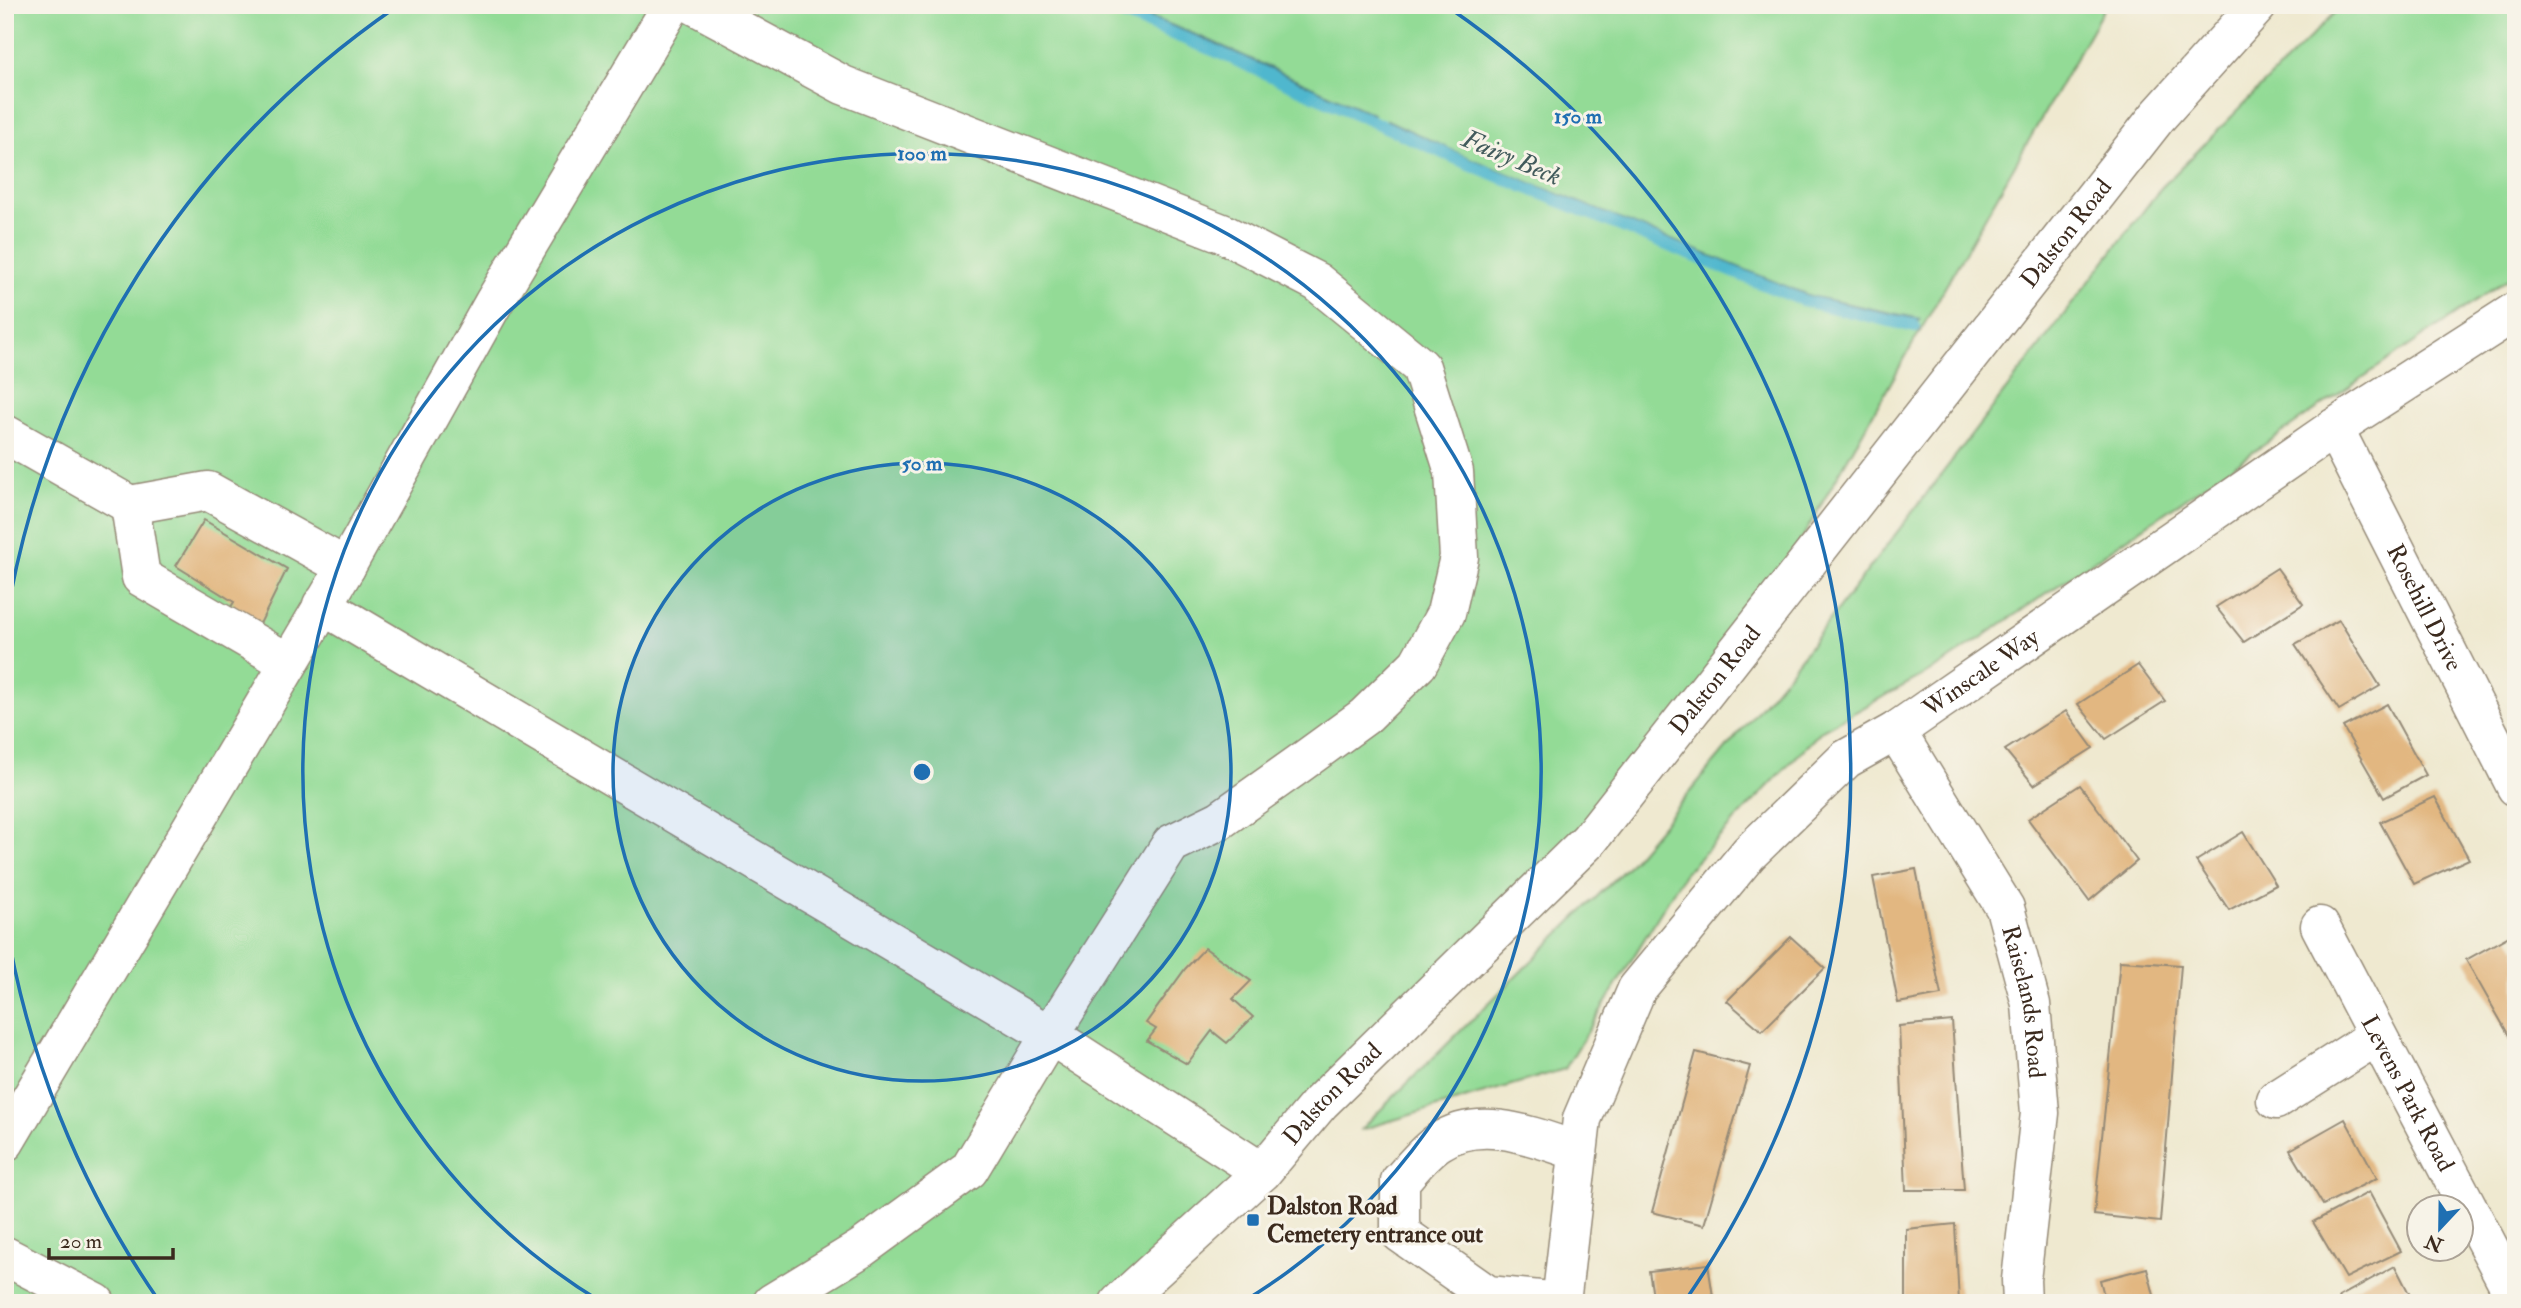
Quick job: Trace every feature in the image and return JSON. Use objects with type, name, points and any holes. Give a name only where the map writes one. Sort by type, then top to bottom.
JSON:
[{"type":"street","points":[[5,1142],[287,662],[346,567],[494,302],[671,5]]},
{"type":"street","points":[[694,5],[844,85],[1222,233],[1317,282],[1421,367],[1454,472],[1459,557],[1446,613],[1418,664],[1365,716],[1220,820],[1171,844],[969,1171],[862,1248],[772,1303]]},
{"type":"street","name":"Dalston Road","points":[[1119,1303],[1262,1172],[1320,1104],[1589,841],[2158,116],[2258,5]]},
{"type":"street","name":"Winscale Way","points":[[1577,1151],[1523,1133],[1472,1128],[1439,1142],[1400,1181],[1400,1233],[1488,1295],[1561,1302],[1582,1119],[1637,989],[1749,853],[1846,759],[1896,731],[2334,428],[2516,311]]},
{"type":"street","name":"Rosehill Drive","points":[[2334,428],[2516,788]]},
{"type":"street","points":[[5,434],[130,505],[208,491],[346,567]]},
{"type":"street","points":[[130,505],[141,577],[287,662]]},
{"type":"street","points":[[322,605],[1051,1035],[1262,1172]]},
{"type":"street","name":"Raiselands Road","points":[[1896,731],[2005,908],[2031,1004],[2040,1113],[2021,1280],[2022,1303]]},
{"type":"street","name":"Levens Park Road","points":[[2320,926],[2516,1299]]},
{"type":"street","points":[[2276,1100],[2376,1036]]},
{"type":"street","points":[[5,1256],[96,1303]]},
{"type":"green space","points":[[5,5],[2106,5],[1739,649],[1589,840],[1106,1303],[5,1303]]},
{"type":"green space","points":[[2342,5],[2516,5],[2516,273],[1940,666],[1822,730],[1684,874],[1565,1069],[1360,1130],[1627,867],[1789,673],[2161,188]]},
{"type":"water","points":[[1099,5],[1120,5],[1206,39],[1373,114],[1370,120],[1217,52]]},
{"type":"water","points":[[1387,120],[1462,155],[1810,296],[1920,319],[1915,327],[1906,326],[1804,301],[1466,163],[1385,127]]},
{"type":"building","points":[[204,520],[287,569],[257,630],[226,615],[234,602],[176,566]]},
{"type":"building","points":[[2277,568],[2303,604],[2244,642],[2216,607]]},
{"type":"building","points":[[2339,620],[2380,686],[2339,710],[2295,644]]},
{"type":"building","points":[[2138,665],[2165,701],[2106,739],[2078,704]]},
{"type":"building","points":[[2387,704],[2426,775],[2384,798],[2343,727]]},
{"type":"building","points":[[2066,711],[2093,748],[2034,785],[2005,750]]},
{"type":"building","points":[[2080,785],[2137,861],[2089,901],[2028,819]]},
{"type":"building","points":[[2435,797],[2469,859],[2414,884],[2380,822]]},
{"type":"building","points":[[2243,832],[2276,885],[2229,910],[2196,861]]},
{"type":"building","points":[[1916,869],[1941,995],[1898,1003],[1873,877]]},
{"type":"building","points":[[2509,936],[2516,948],[2516,1048],[2466,960]]},
{"type":"building","points":[[1791,937],[1825,968],[1762,1031],[1727,1001]]},
{"type":"building","points":[[1205,948],[1251,981],[1233,999],[1253,1017],[1227,1043],[1212,1031],[1187,1064],[1147,1041],[1156,1029],[1146,1023],[1185,969]]},
{"type":"building","points":[[2120,961],[2181,965],[2160,1222],[2094,1215]]},
{"type":"building","points":[[1952,1021],[1964,1190],[1906,1190],[1899,1026]]},
{"type":"building","points":[[1696,1052],[1750,1066],[1704,1225],[1652,1212]]},
{"type":"building","points":[[2345,1119],[2377,1178],[2323,1205],[2290,1150]]},
{"type":"building","points":[[2369,1192],[2401,1251],[2346,1278],[2313,1222]]},
{"type":"building","points":[[1955,1224],[1959,1303],[1906,1303],[1906,1229]]},
{"type":"building","points":[[1708,1264],[1714,1303],[1654,1303],[1649,1271]]},
{"type":"building","points":[[2395,1266],[2414,1303],[2342,1303],[2339,1297]]},
{"type":"building","points":[[2147,1268],[2156,1303],[2106,1303],[2100,1280]]},
{"type":"waterway","name":"Fairy Beck","points":[[1099,5],[1217,52],[1466,163],[1804,301],[1915,327]]},
{"type":"place","name":"Dalston Road Cemetery entrance out","points":[[1253,1220]]}]
